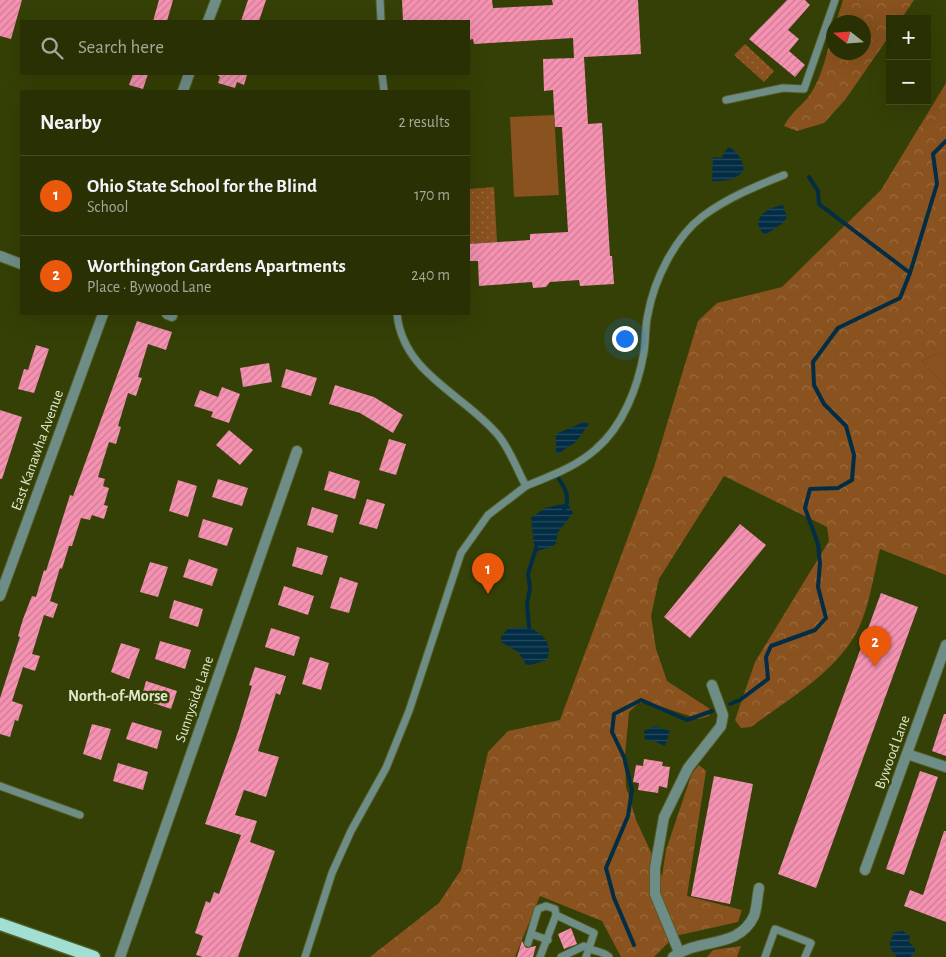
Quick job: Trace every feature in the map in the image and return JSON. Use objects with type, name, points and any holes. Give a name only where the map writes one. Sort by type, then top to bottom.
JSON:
[{"type":"main road","points":[[0,924],[94,957]]},
{"type":"street","points":[[208,20],[216,0]]},
{"type":"street","points":[[183,90],[189,75]]},
{"type":"street","points":[[0,256],[20,264]]},
{"type":"street","name":"East Kanawha Avenue","points":[[0,596],[102,315]]},
{"type":"street","name":"Sunnyside Lane","points":[[120,957],[297,451]]},
{"type":"street","name":"Bywood Lane","points":[[866,870],[946,645]]},
{"type":"street","points":[[712,685],[724,714],[721,726],[688,768],[664,817],[655,868],[655,894],[676,955],[737,936],[754,915],[759,888]]},
{"type":"street","points":[[907,754],[946,767]]},
{"type":"lane","points":[[380,0],[381,20]]},
{"type":"lane","points":[[726,100],[783,88],[804,89],[836,0]]},
{"type":"lane","points":[[382,75],[384,90]]},
{"type":"lane","points":[[305,957],[332,873],[351,831],[386,768],[409,711],[461,553],[488,515],[526,486],[576,464],[597,449],[616,426],[639,375],[648,313],[659,280],[671,255],[684,236],[701,217],[726,201],[784,174]]},
{"type":"lane","points":[[397,315],[401,333],[413,357],[424,371],[500,437],[526,486]]},
{"type":"lane","points":[[0,786],[80,815]]},
{"type":"lane","points":[[528,943],[538,909],[542,906],[555,909],[556,915],[540,957]]},
{"type":"lane","points":[[556,915],[594,933],[586,957]]},
{"type":"lane","points":[[765,957],[775,929],[811,943],[805,957]]},
{"type":"lane","points":[[530,934],[548,940]]},
{"type":"lane","points":[[561,957],[584,946],[588,949],[598,950],[609,957]]},
{"type":"green space","points":[[843,0],[914,0],[904,15],[886,15],[886,41],[845,100],[824,123],[797,131],[784,126],[815,86],[826,56],[826,60],[871,60],[871,15],[838,15]]},
{"type":"green space","points":[[745,44],[774,71],[764,82],[734,55]]},
{"type":"green space","points":[[946,83],[946,350],[922,361],[946,386],[946,575],[880,549],[863,617],[854,637],[844,651],[833,664],[793,697],[751,727],[741,728],[735,720],[755,662],[829,541],[827,527],[724,476],[659,579],[651,616],[656,649],[667,681],[710,709],[709,716],[699,719],[647,702],[639,703],[629,712],[625,755],[626,787],[636,820],[662,876],[666,850],[692,773],[699,765],[706,771],[687,896],[742,910],[738,922],[675,936],[654,957],[621,957],[602,921],[540,896],[515,957],[370,957],[439,903],[461,870],[488,752],[508,731],[560,720],[654,467],[698,321],[717,303],[782,287],[881,190]]},
{"type":"green space","points":[[554,115],[559,195],[514,197],[510,117]]},
{"type":"green space","points":[[494,187],[497,242],[470,244],[470,189]]},
{"type":"green space","points":[[946,350],[946,386],[922,361]]},
{"type":"green space","points":[[741,946],[737,957],[707,957],[713,950]]},
{"type":"water","points":[[728,147],[740,157],[743,164],[743,172],[729,180],[712,181],[713,157],[721,158]]},
{"type":"water","points":[[783,205],[787,217],[783,223],[765,235],[758,224],[759,219],[771,208]]},
{"type":"water","points":[[586,421],[589,424],[576,442],[556,455],[556,434]]},
{"type":"water","points":[[563,504],[569,506],[573,513],[558,532],[556,543],[553,546],[535,552],[531,518],[545,508]]},
{"type":"water","points":[[529,627],[539,633],[548,644],[549,654],[547,660],[527,666],[518,652],[501,642],[501,637],[508,628]]},
{"type":"water","points":[[655,726],[670,731],[665,746],[651,740],[645,741],[644,731]]},
{"type":"water","points":[[903,931],[910,936],[909,942],[915,948],[915,952],[910,957],[897,957],[890,945],[895,932]]},
{"type":"building","points":[[0,0],[22,0],[11,39],[0,36]]},
{"type":"building","points":[[159,0],[173,0],[167,20],[153,20]]},
{"type":"building","points":[[248,0],[266,0],[259,20],[241,20]]},
{"type":"building","points":[[402,0],[492,0],[493,8],[553,5],[552,0],[638,0],[641,54],[584,57],[588,124],[602,123],[610,256],[612,256],[614,284],[580,286],[579,280],[550,282],[546,287],[533,288],[532,282],[479,286],[478,261],[470,261],[470,244],[530,240],[530,234],[568,232],[562,127],[555,127],[553,90],[544,91],[543,59],[574,58],[573,38],[474,44],[473,39],[470,40],[470,20],[403,20]]},
{"type":"building","points":[[787,0],[805,0],[810,5],[788,30],[799,39],[789,51],[805,65],[795,77],[749,39]]},
{"type":"building","points":[[133,75],[148,75],[143,89],[129,85]]},
{"type":"building","points":[[217,75],[247,75],[244,85],[237,82],[235,88],[218,83],[220,77]]},
{"type":"building","points":[[137,321],[172,332],[166,350],[148,344],[138,377],[142,378],[136,396],[128,393],[118,426],[121,427],[116,444],[109,442],[98,477],[105,479],[103,486],[109,488],[104,505],[108,506],[104,519],[92,515],[90,520],[81,518],[72,546],[69,546],[62,569],[60,568],[50,601],[58,604],[53,618],[44,615],[32,654],[40,656],[35,671],[23,667],[12,701],[23,705],[18,721],[15,720],[10,737],[0,734],[0,698],[20,637],[18,636],[23,619],[32,596],[36,597],[44,570],[46,571],[70,495],[73,496]]},
{"type":"building","points":[[36,345],[49,349],[34,393],[18,389],[24,369],[28,370]]},
{"type":"building","points":[[269,363],[272,382],[243,387],[240,368]]},
{"type":"building","points":[[286,369],[317,378],[311,396],[281,387]]},
{"type":"building","points":[[335,385],[374,397],[403,415],[393,433],[360,413],[329,404]]},
{"type":"building","points":[[222,387],[240,394],[229,423],[211,417],[213,412],[194,406],[200,390],[218,397]]},
{"type":"building","points":[[0,410],[22,417],[2,479],[0,479]]},
{"type":"building","points":[[229,430],[253,450],[240,465],[216,445]]},
{"type":"building","points":[[389,439],[406,444],[396,475],[379,470]]},
{"type":"building","points":[[329,471],[360,481],[355,499],[324,490]]},
{"type":"building","points":[[218,479],[248,488],[242,506],[212,497]]},
{"type":"building","points":[[178,480],[197,486],[188,517],[169,511]]},
{"type":"building","points":[[367,499],[385,504],[377,529],[359,524]]},
{"type":"building","points":[[312,507],[338,515],[333,533],[307,525]]},
{"type":"building","points":[[203,519],[233,528],[227,546],[198,537]]},
{"type":"building","points":[[740,524],[766,545],[690,638],[664,617]]},
{"type":"building","points":[[297,547],[328,556],[322,575],[292,566]]},
{"type":"building","points":[[189,559],[218,569],[212,586],[183,577]]},
{"type":"building","points":[[150,562],[168,567],[158,597],[140,592]]},
{"type":"building","points":[[340,577],[358,583],[349,613],[330,608]]},
{"type":"building","points":[[284,586],[314,596],[308,615],[278,605]]},
{"type":"building","points":[[881,593],[918,607],[816,888],[778,874]]},
{"type":"building","points":[[174,600],[203,609],[198,627],[169,618]]},
{"type":"building","points":[[271,628],[300,637],[294,656],[265,647]]},
{"type":"building","points":[[160,641],[191,650],[185,669],[155,659]]},
{"type":"building","points":[[121,643],[140,649],[129,679],[111,672]]},
{"type":"building","points":[[310,657],[329,663],[321,690],[302,684]]},
{"type":"building","points":[[255,667],[286,676],[280,695],[276,693],[258,751],[279,757],[266,797],[244,790],[235,815],[257,821],[250,842],[275,851],[238,957],[203,957],[196,955],[203,936],[195,933],[206,901],[210,903],[214,892],[219,894],[241,835],[205,824],[238,732],[252,686],[249,685]]},
{"type":"building","points":[[146,681],[177,691],[171,709],[141,699]]},
{"type":"building","points":[[944,714],[946,714],[946,756],[932,751]]},
{"type":"building","points":[[132,722],[162,731],[157,749],[126,739]]},
{"type":"building","points":[[92,724],[111,729],[101,760],[83,754]]},
{"type":"building","points":[[644,759],[663,762],[662,766],[670,767],[667,788],[659,786],[658,793],[638,790],[639,783],[633,782],[636,765],[643,766]]},
{"type":"building","points":[[118,763],[148,772],[143,790],[113,781]]},
{"type":"building","points":[[920,771],[938,777],[904,875],[886,869]]},
{"type":"building","points":[[714,776],[753,784],[730,904],[691,896]]},
{"type":"building","points":[[944,831],[946,831],[946,922],[904,906],[910,890],[923,895]]},
{"type":"building","points":[[571,928],[577,944],[564,949],[558,934]]},
{"type":"building","points":[[522,941],[526,948],[536,946],[533,957],[517,957]]},
{"type":"waterway","points":[[730,704],[740,700],[768,679],[766,657],[771,646],[815,630],[826,618],[818,587],[820,563],[818,544],[805,508],[810,489],[838,488],[852,480],[854,455],[846,426],[824,404],[814,385],[813,362],[838,328],[900,298],[910,273],[937,184],[933,154],[946,141]]},
{"type":"waterway","points":[[809,177],[818,191],[819,204],[910,273]]},
{"type":"waterway","points":[[559,479],[567,497],[564,509]]},
{"type":"waterway","points":[[529,627],[527,604],[530,588],[528,574],[536,548]]},
{"type":"waterway","points":[[634,945],[614,898],[606,868],[628,816],[632,790],[624,757],[612,732],[614,714],[641,700],[687,720],[712,711]]},
{"type":"place","name":"Ohio State School for the Blind","points":[[488,594]]},
{"type":"place","name":"Worthington Gardens Apartments","points":[[875,667]]},
{"type":"district","name":"North-of-Morse","points":[[118,695]]}]
